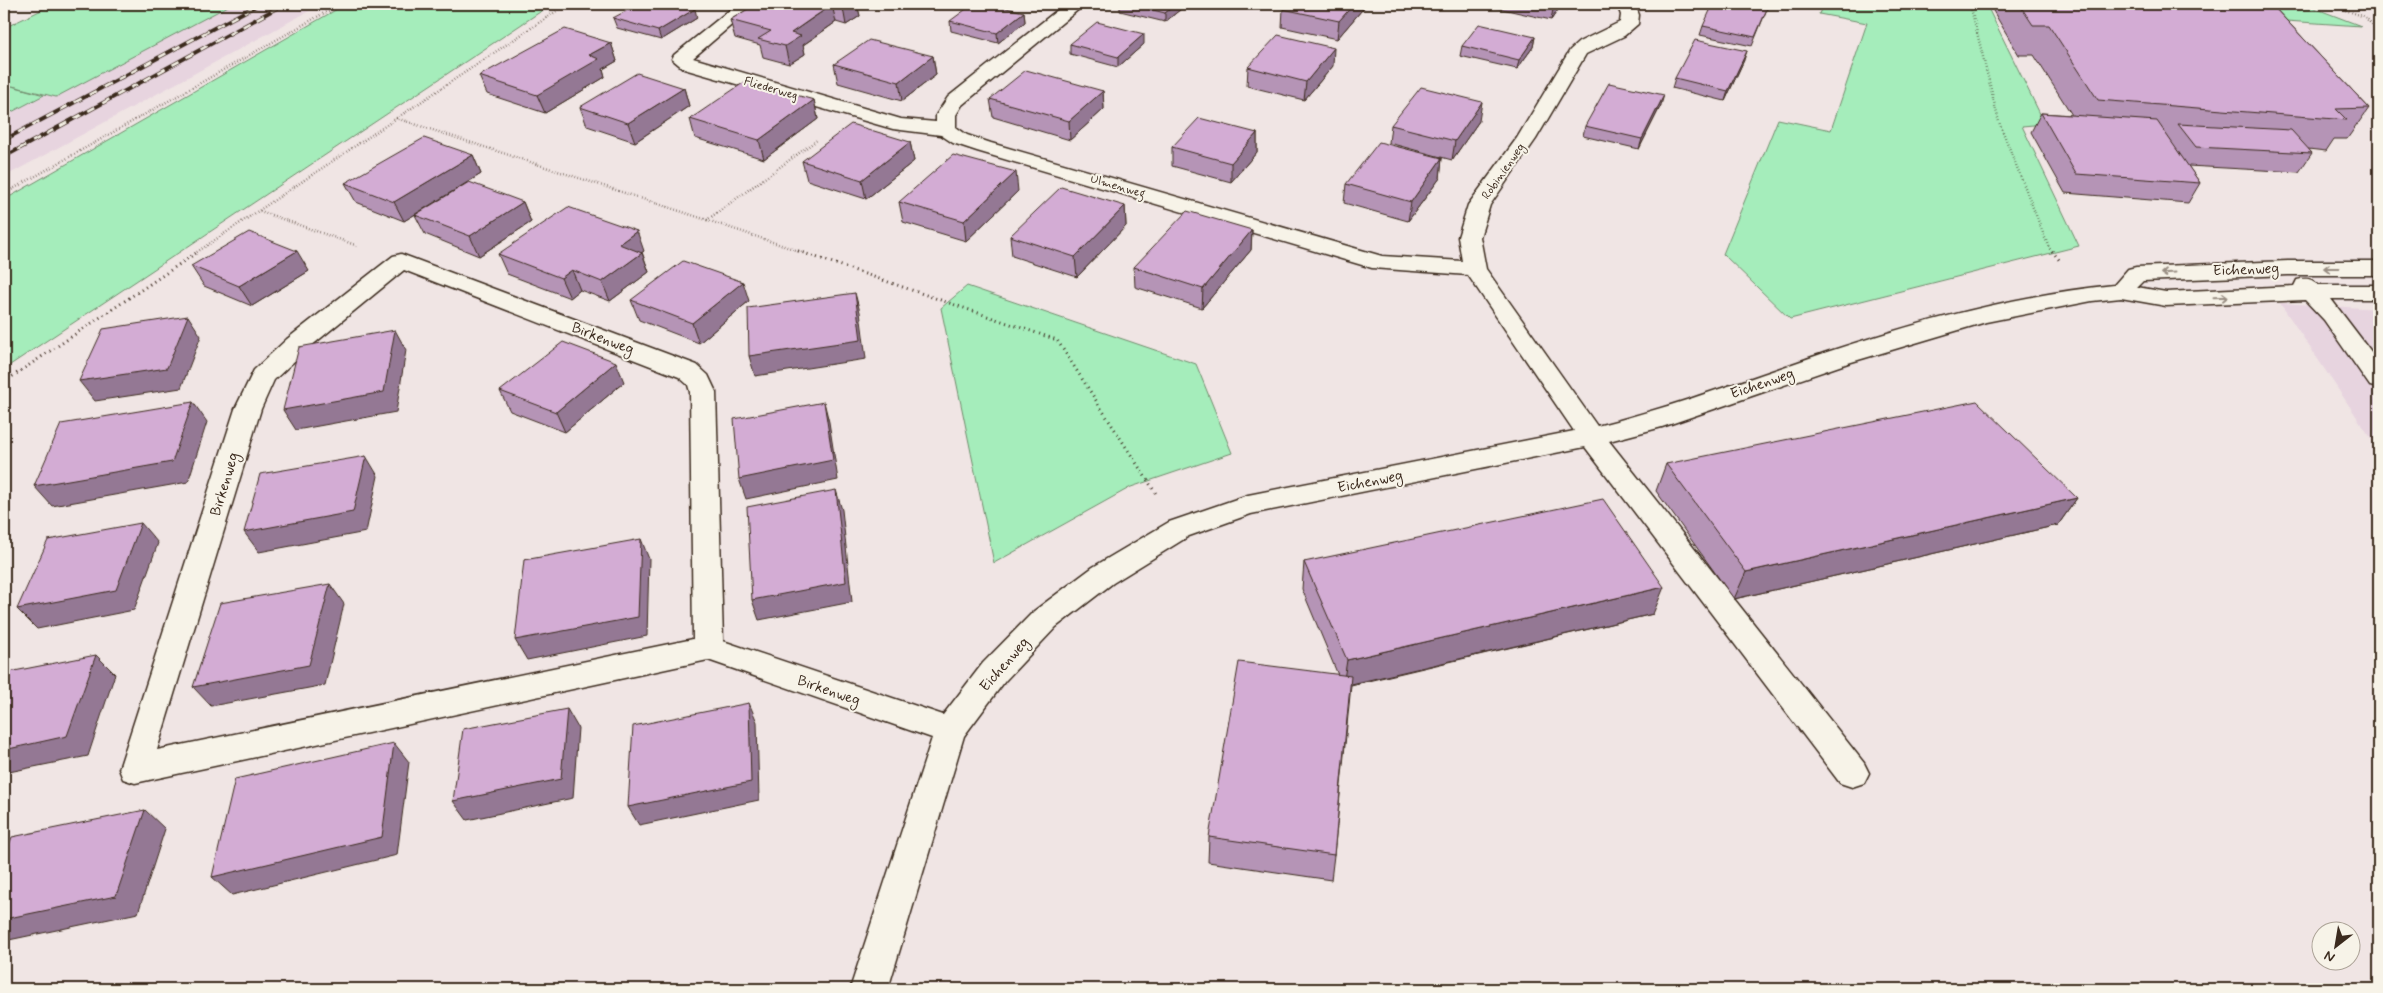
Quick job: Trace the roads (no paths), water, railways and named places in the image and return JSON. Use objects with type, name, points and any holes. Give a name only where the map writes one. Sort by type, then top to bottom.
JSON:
[{"type":"street","name":"Fliederweg","points":[[747,4],[680,59],[691,65],[900,125],[946,129]]},
{"type":"street","points":[[946,129],[946,115],[955,101],[1076,4]]},
{"type":"street","name":"Robinienweg","points":[[1626,4],[1630,16],[1629,24],[1620,33],[1588,44],[1580,50],[1526,139],[1479,205],[1469,237],[1475,269],[1591,437],[1852,773]]},
{"type":"street","name":"Ulmenweg","points":[[946,129],[960,139],[984,147],[1380,264],[1475,269]]},
{"type":"street","name":"Birkenweg","points":[[708,648],[703,392],[699,381],[688,371],[401,261],[296,345],[263,376],[248,409],[135,769],[708,648],[950,731]]},
{"type":"street","points":[[2288,268],[2313,292],[2332,315],[2379,380]]},
{"type":"street","name":"Eichenweg","points":[[2121,291],[2136,274],[2288,268],[2379,268]]},
{"type":"street","name":"Eichenweg","points":[[869,989],[950,731],[994,672],[1045,619],[1103,575],[1178,529],[1248,504],[1591,437],[1653,421],[1839,357],[1983,315],[2092,294],[2121,291],[2166,299],[2313,292],[2379,292]]},
{"type":"railway","points":[[4,140],[259,4]]},
{"type":"railway","points":[[4,157],[284,4]]}]
